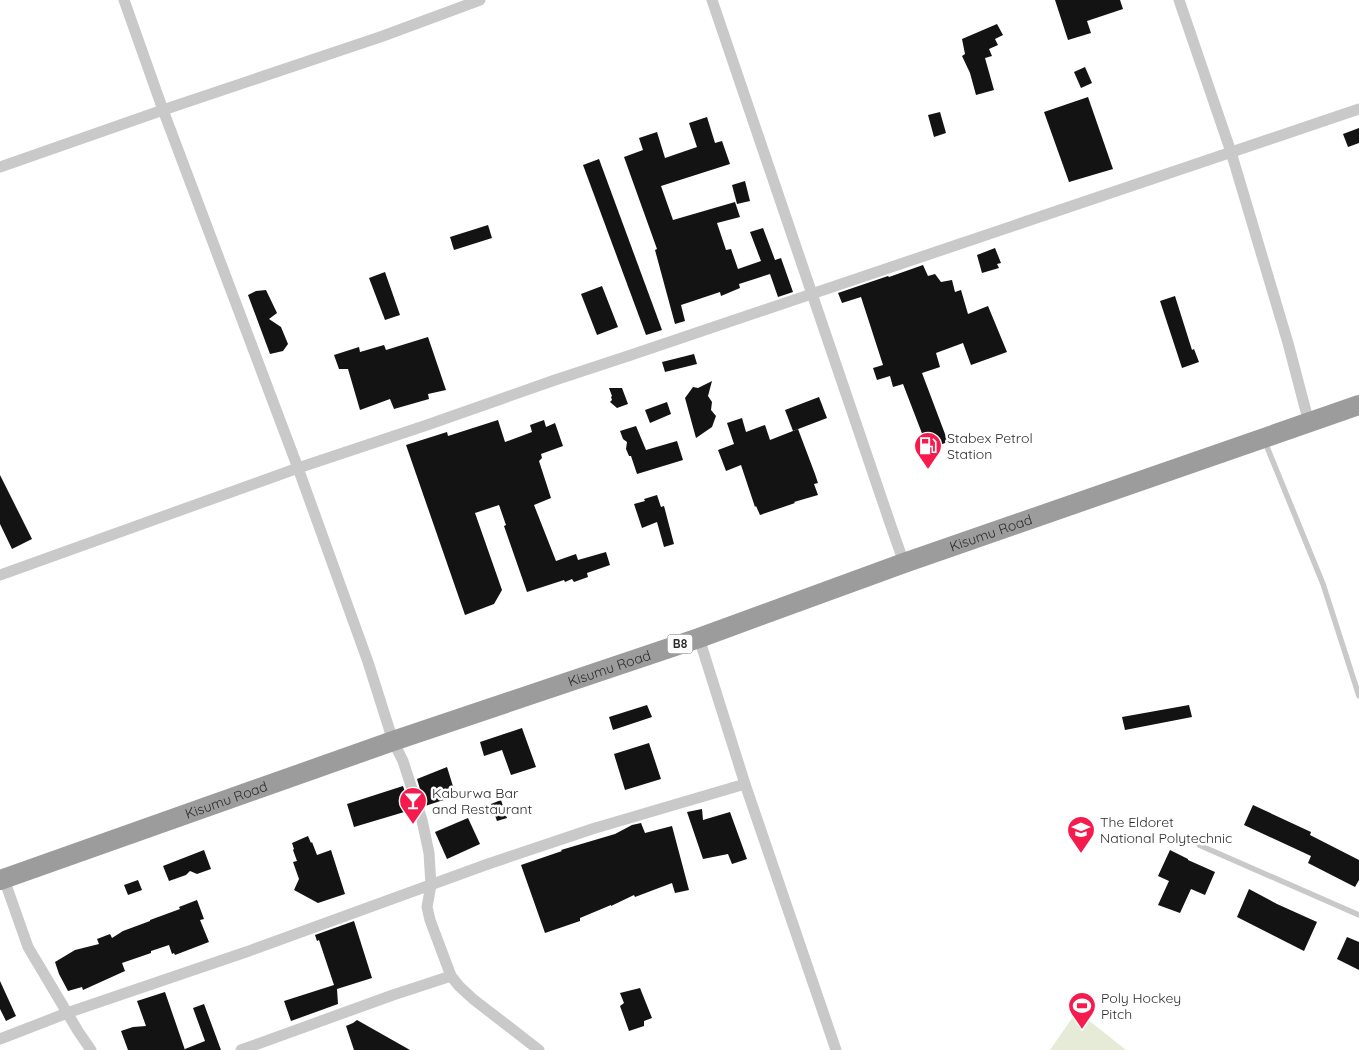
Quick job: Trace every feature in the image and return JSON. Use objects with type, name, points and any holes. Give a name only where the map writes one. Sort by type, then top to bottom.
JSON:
[{"type":"highway","name":"Kisumu Road","points":[[2,880],[393,741],[699,638],[904,562],[1359,405]]},
{"type":"street","points":[[124,0],[163,110],[298,468],[368,662],[393,741],[402,761],[422,820],[429,853],[431,884],[427,907],[451,976],[466,993],[539,1050]]},
{"type":"street","points":[[0,167],[383,36],[480,0]]},
{"type":"street","points":[[712,0],[904,562]]},
{"type":"street","points":[[1179,0],[1231,152],[1288,343],[1309,423]]},
{"type":"street","points":[[0,575],[298,468],[1359,109]]},
{"type":"street","points":[[699,638],[744,784],[832,1049]]},
{"type":"street","points":[[0,1039],[67,1013],[431,884],[592,829],[744,784]]},
{"type":"street","points":[[2,880],[28,947],[91,1050]]},
{"type":"street","points":[[241,1050],[451,976]]},
{"type":"lane","points":[[1263,438],[1323,584],[1359,696]]},
{"type":"lane","points":[[1199,845],[1359,915]]},
{"type":"green space","name":"Poly Hockey Pitch","points":[[1077,1011],[1126,1050],[1050,1050]]},
{"type":"building","points":[[1055,0],[1120,0],[1123,9],[1087,21],[1091,33],[1068,40]]},
{"type":"building","points":[[997,24],[1003,35],[995,39],[998,45],[989,49],[992,56],[985,58],[994,90],[976,95],[970,73],[962,56],[965,54],[962,39]]},
{"type":"building","points":[[1085,67],[1092,83],[1081,88],[1074,72]]},
{"type":"building","points":[[1088,97],[1113,169],[1069,182],[1044,112]]},
{"type":"building","points":[[940,112],[946,133],[934,137],[928,115]]},
{"type":"building","points":[[707,117],[715,143],[722,141],[730,164],[661,186],[673,220],[735,202],[740,217],[717,223],[726,250],[731,249],[738,269],[761,261],[750,232],[763,228],[775,260],[781,258],[793,292],[778,297],[770,274],[739,284],[740,288],[721,296],[720,292],[681,305],[685,321],[675,324],[655,250],[657,249],[624,157],[643,150],[639,138],[657,132],[665,158],[697,147],[689,123]]},
{"type":"building","points":[[1359,128],[1359,143],[1348,147],[1343,134]]},
{"type":"building","points":[[599,159],[662,330],[646,335],[583,165]]},
{"type":"building","points":[[745,181],[750,201],[737,204],[732,185]]},
{"type":"building","points":[[488,225],[492,238],[454,250],[450,237]]},
{"type":"building","points":[[995,248],[1001,263],[997,264],[999,268],[982,273],[977,255]]},
{"type":"building","points":[[923,265],[928,276],[935,274],[941,282],[952,280],[955,292],[961,290],[968,314],[988,306],[1007,352],[971,365],[963,343],[936,353],[940,367],[922,373],[948,442],[928,449],[903,384],[893,387],[890,376],[877,380],[873,368],[883,365],[861,297],[842,303],[838,293]]},
{"type":"building","points":[[385,272],[400,315],[385,320],[369,278]]},
{"type":"building","points":[[602,286],[618,327],[597,335],[581,294]]},
{"type":"building","points":[[266,290],[277,313],[269,319],[281,327],[288,344],[283,351],[270,354],[248,295],[256,291]]},
{"type":"building","points":[[1175,296],[1192,350],[1194,349],[1199,362],[1182,368],[1160,301]]},
{"type":"building","points":[[428,337],[446,390],[428,394],[429,399],[394,409],[390,399],[360,410],[348,369],[339,369],[334,355],[359,347],[360,352],[384,345],[386,350]]},
{"type":"building","points":[[694,354],[697,364],[665,372],[662,362]]},
{"type":"building","points":[[712,381],[708,396],[712,402],[711,410],[716,416],[712,427],[696,438],[685,398],[693,387],[698,388]]},
{"type":"building","points":[[609,388],[622,388],[628,404],[617,408],[610,402],[612,396]]},
{"type":"building","points":[[819,397],[827,418],[793,431],[785,410]]},
{"type":"building","points":[[667,402],[671,414],[650,423],[645,410]]},
{"type":"building","points":[[742,418],[746,432],[765,425],[770,440],[798,429],[818,483],[814,484],[818,495],[760,515],[755,507],[741,465],[726,471],[718,450],[734,444],[727,423]]},
{"type":"building","points":[[498,420],[505,442],[532,432],[530,425],[544,420],[546,427],[555,423],[563,446],[541,454],[542,458],[539,461],[551,498],[534,505],[556,561],[576,554],[578,560],[606,552],[610,565],[587,573],[588,577],[574,582],[572,579],[565,582],[564,580],[527,592],[504,526],[506,525],[499,505],[475,513],[502,590],[494,604],[465,615],[406,445],[447,432],[448,436]]},
{"type":"building","points":[[636,426],[646,450],[677,441],[683,460],[637,474],[631,456],[629,456],[626,449],[627,442],[623,439],[620,431]]},
{"type":"building","points":[[0,475],[32,539],[12,549],[0,524]]},
{"type":"building","points":[[657,495],[661,507],[664,506],[674,544],[664,547],[657,522],[642,528],[634,504]]},
{"type":"building","points":[[647,705],[652,717],[613,730],[609,717]]},
{"type":"building","points":[[1189,705],[1192,717],[1125,730],[1122,717]]},
{"type":"building","points":[[522,728],[536,767],[511,775],[502,750],[484,756],[480,742]]},
{"type":"building","points":[[649,743],[661,779],[625,790],[614,754]]},
{"type":"building","points":[[447,767],[456,796],[425,806],[417,779]]},
{"type":"building","points":[[403,786],[411,810],[354,827],[347,804]]},
{"type":"building","points":[[501,800],[507,818],[497,821],[491,804]]},
{"type":"building","points":[[1253,805],[1311,832],[1310,835],[1359,860],[1359,880],[1355,887],[1308,863],[1311,856],[1244,825]]},
{"type":"building","points":[[702,809],[703,820],[730,812],[747,859],[732,864],[728,854],[703,859],[687,812]]},
{"type":"building","points":[[468,818],[480,844],[447,859],[435,832]]},
{"type":"building","points":[[641,823],[645,833],[672,826],[689,890],[675,893],[672,883],[635,897],[634,895],[580,918],[580,921],[545,933],[521,865],[561,850],[615,834],[632,825]]},
{"type":"building","points":[[308,836],[317,855],[331,850],[345,894],[318,903],[294,890],[299,879],[293,862],[297,861],[292,843]]},
{"type":"building","points":[[204,850],[211,869],[197,874],[190,871],[186,875],[169,881],[163,866]]},
{"type":"building","points":[[1170,850],[1215,872],[1205,895],[1191,889],[1180,913],[1158,905],[1169,881],[1158,876]]},
{"type":"building","points":[[138,880],[142,890],[128,895],[124,885]]},
{"type":"building","points":[[1249,889],[1317,922],[1304,951],[1237,917]]},
{"type":"building","points":[[197,900],[204,919],[200,920],[209,942],[175,955],[174,953],[172,954],[169,945],[151,951],[151,953],[122,963],[125,971],[83,990],[82,987],[68,991],[55,962],[75,950],[99,944],[97,939],[110,934],[112,938],[123,931],[180,909],[179,907]]},
{"type":"building","points":[[354,921],[372,978],[337,989],[338,1004],[291,1021],[284,1001],[334,985],[319,940],[317,941],[315,935]]},
{"type":"building","points":[[1347,937],[1359,942],[1359,970],[1337,959]]},
{"type":"building","points":[[0,981],[16,1016],[6,1021],[0,1009]]},
{"type":"building","points":[[640,988],[652,1018],[644,1021],[644,1026],[629,1031],[620,1006],[624,1003],[620,993]]},
{"type":"building","points":[[165,992],[185,1050],[128,1050],[121,1031],[133,1027],[146,1026],[137,1001]]},
{"type":"building","points":[[204,1004],[221,1050],[185,1050],[205,1041],[193,1008]]},
{"type":"building","points":[[357,1020],[410,1050],[354,1050],[346,1026]]},
{"type":"place","name":"Stabex Petrol Station","points":[[928,470]]},
{"type":"place","name":"Kaburwa Bar and Restaurant","points":[[413,825]]},
{"type":"place","name":"The Eldoret National Polytechnic","points":[[1081,854]]},
{"type":"place","name":"Poly Hockey Pitch","points":[[1082,1030]]}]
